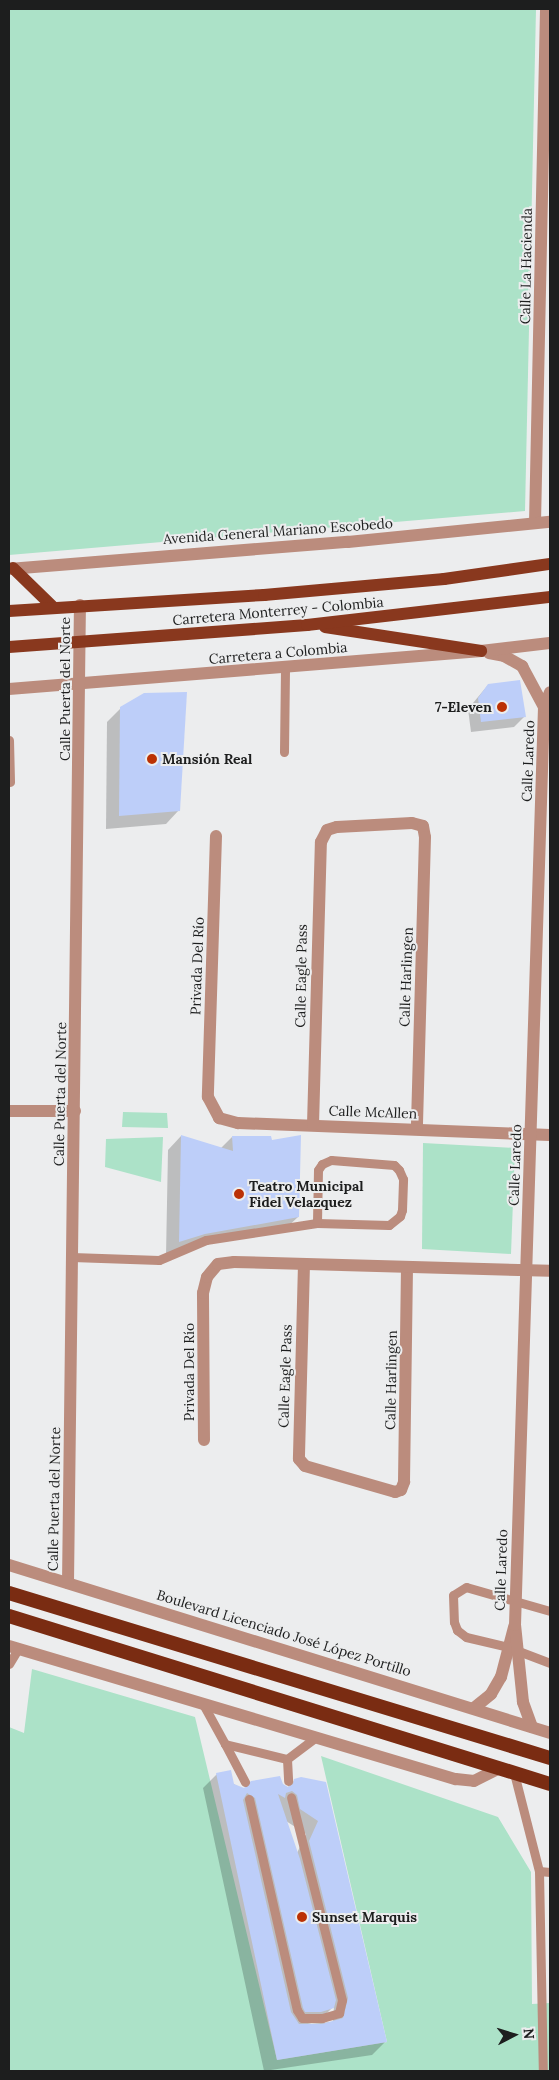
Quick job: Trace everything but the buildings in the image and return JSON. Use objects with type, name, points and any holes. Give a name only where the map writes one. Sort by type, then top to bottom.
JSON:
[{"type":"highway","points":[[9,1593],[550,1758]]},
{"type":"highway","points":[[9,1616],[550,1784]]},
{"type":"main road","name":"Carretera Monterrey - Colombia","points":[[9,611],[292,592],[444,579],[550,564]]},
{"type":"main road","points":[[11,569],[54,608]]},
{"type":"main road","name":"Carretera Monterrey - Colombia","points":[[9,647],[82,644],[307,624],[550,597]]},
{"type":"main road","points":[[307,624],[481,651]]},
{"type":"street","name":"Calle La Hacienda","points":[[536,523],[544,373],[548,33],[546,9]]},
{"type":"street","name":"Avenida General Mariano Escobedo","points":[[11,569],[348,542],[550,522]]},
{"type":"street","name":"Calle Puerta del Norte","points":[[68,1583],[82,644],[80,605]]},
{"type":"street","name":"Carretera a Colombia","points":[[9,689],[81,685],[481,651],[550,643]]},
{"type":"street","name":"Calle Laredo","points":[[481,651],[504,656],[522,666],[544,707]]},
{"type":"street","name":"Calle Laredo","points":[[532,1727],[522,1692],[514,1650],[544,707],[550,692]]},
{"type":"street","name":"Calle Eagle Pass","points":[[313,1125],[319,852],[327,830],[350,824],[412,823],[424,826]]},
{"type":"street","name":"Calle Harlingen","points":[[417,1129],[424,826]]},
{"type":"street","name":"Privada Del Río","points":[[208,1097],[216,836]]},
{"type":"street","name":"Calle McAllen","points":[[208,1097],[219,1118],[238,1123],[550,1135]]},
{"type":"street","points":[[9,1111],[75,1111]]},
{"type":"street","name":"Privada Del Río","points":[[204,1440],[203,1293],[211,1269],[234,1262],[304,1264]]},
{"type":"street","points":[[304,1264],[550,1271]]},
{"type":"street","name":"Calle Eagle Pass","points":[[304,1264],[299,1459],[304,1466],[392,1491],[401,1490]]},
{"type":"street","name":"Calle Harlingen","points":[[401,1490],[404,1482],[407,1268]]},
{"type":"street","name":"Boulevard Licenciado José López Portillo","points":[[9,1565],[550,1733]]},
{"type":"street","points":[[13,1647],[456,1779],[474,1781],[500,1768]]},
{"type":"street","name":"Calle Laredo","points":[[474,1708],[491,1694],[514,1650]]},
{"type":"lane","points":[[284,667],[284,752]]},
{"type":"lane","points":[[9,740],[10,782]]},
{"type":"lane","points":[[72,1256],[159,1260],[206,1240],[317,1223],[389,1225],[395,1221],[402,1210],[403,1179],[399,1170],[394,1165],[331,1160],[322,1164],[318,1170],[317,1223]]},
{"type":"lane","points":[[550,1612],[466,1587],[453,1595],[457,1630],[466,1637],[514,1650],[550,1663]]},
{"type":"lane","points":[[9,1664],[13,1647]]},
{"type":"lane","points":[[203,1704],[245,1782]]},
{"type":"lane","points":[[287,1759],[315,1738]]},
{"type":"lane","points":[[225,1744],[287,1759]]},
{"type":"lane","points":[[287,1759],[288,1781]]},
{"type":"lane","points":[[514,1773],[539,1871],[547,2006],[543,2071]]},
{"type":"lane","points":[[249,1799],[296,2010],[302,2018],[322,2018],[339,2013],[342,2000],[291,1797]]},
{"type":"lane","points":[[539,1871],[550,1872]]},
{"type":"green space","points":[[9,9],[536,9],[525,511],[9,555]]},
{"type":"green space","points":[[123,1112],[167,1113],[168,1128],[122,1127]]},
{"type":"green space","points":[[163,1137],[161,1182],[105,1167],[106,1139]]},
{"type":"green space","points":[[423,1143],[515,1148],[511,1254],[422,1249]]},
{"type":"green space","points":[[32,1669],[195,1717],[277,2060],[387,2042],[321,1756],[498,1817],[531,1872],[532,2004],[550,2003],[550,2071],[9,2071],[9,1727],[24,1733]]},
{"type":"place","name":"7-Eleven","points":[[502,707]]},
{"type":"place","name":"Mansión Real","points":[[152,759]]},
{"type":"place","name":"Teatro Municipal Fidel Velazquez","points":[[239,1194]]},
{"type":"place","name":"Sunset Marquis","points":[[302,1917]]}]
